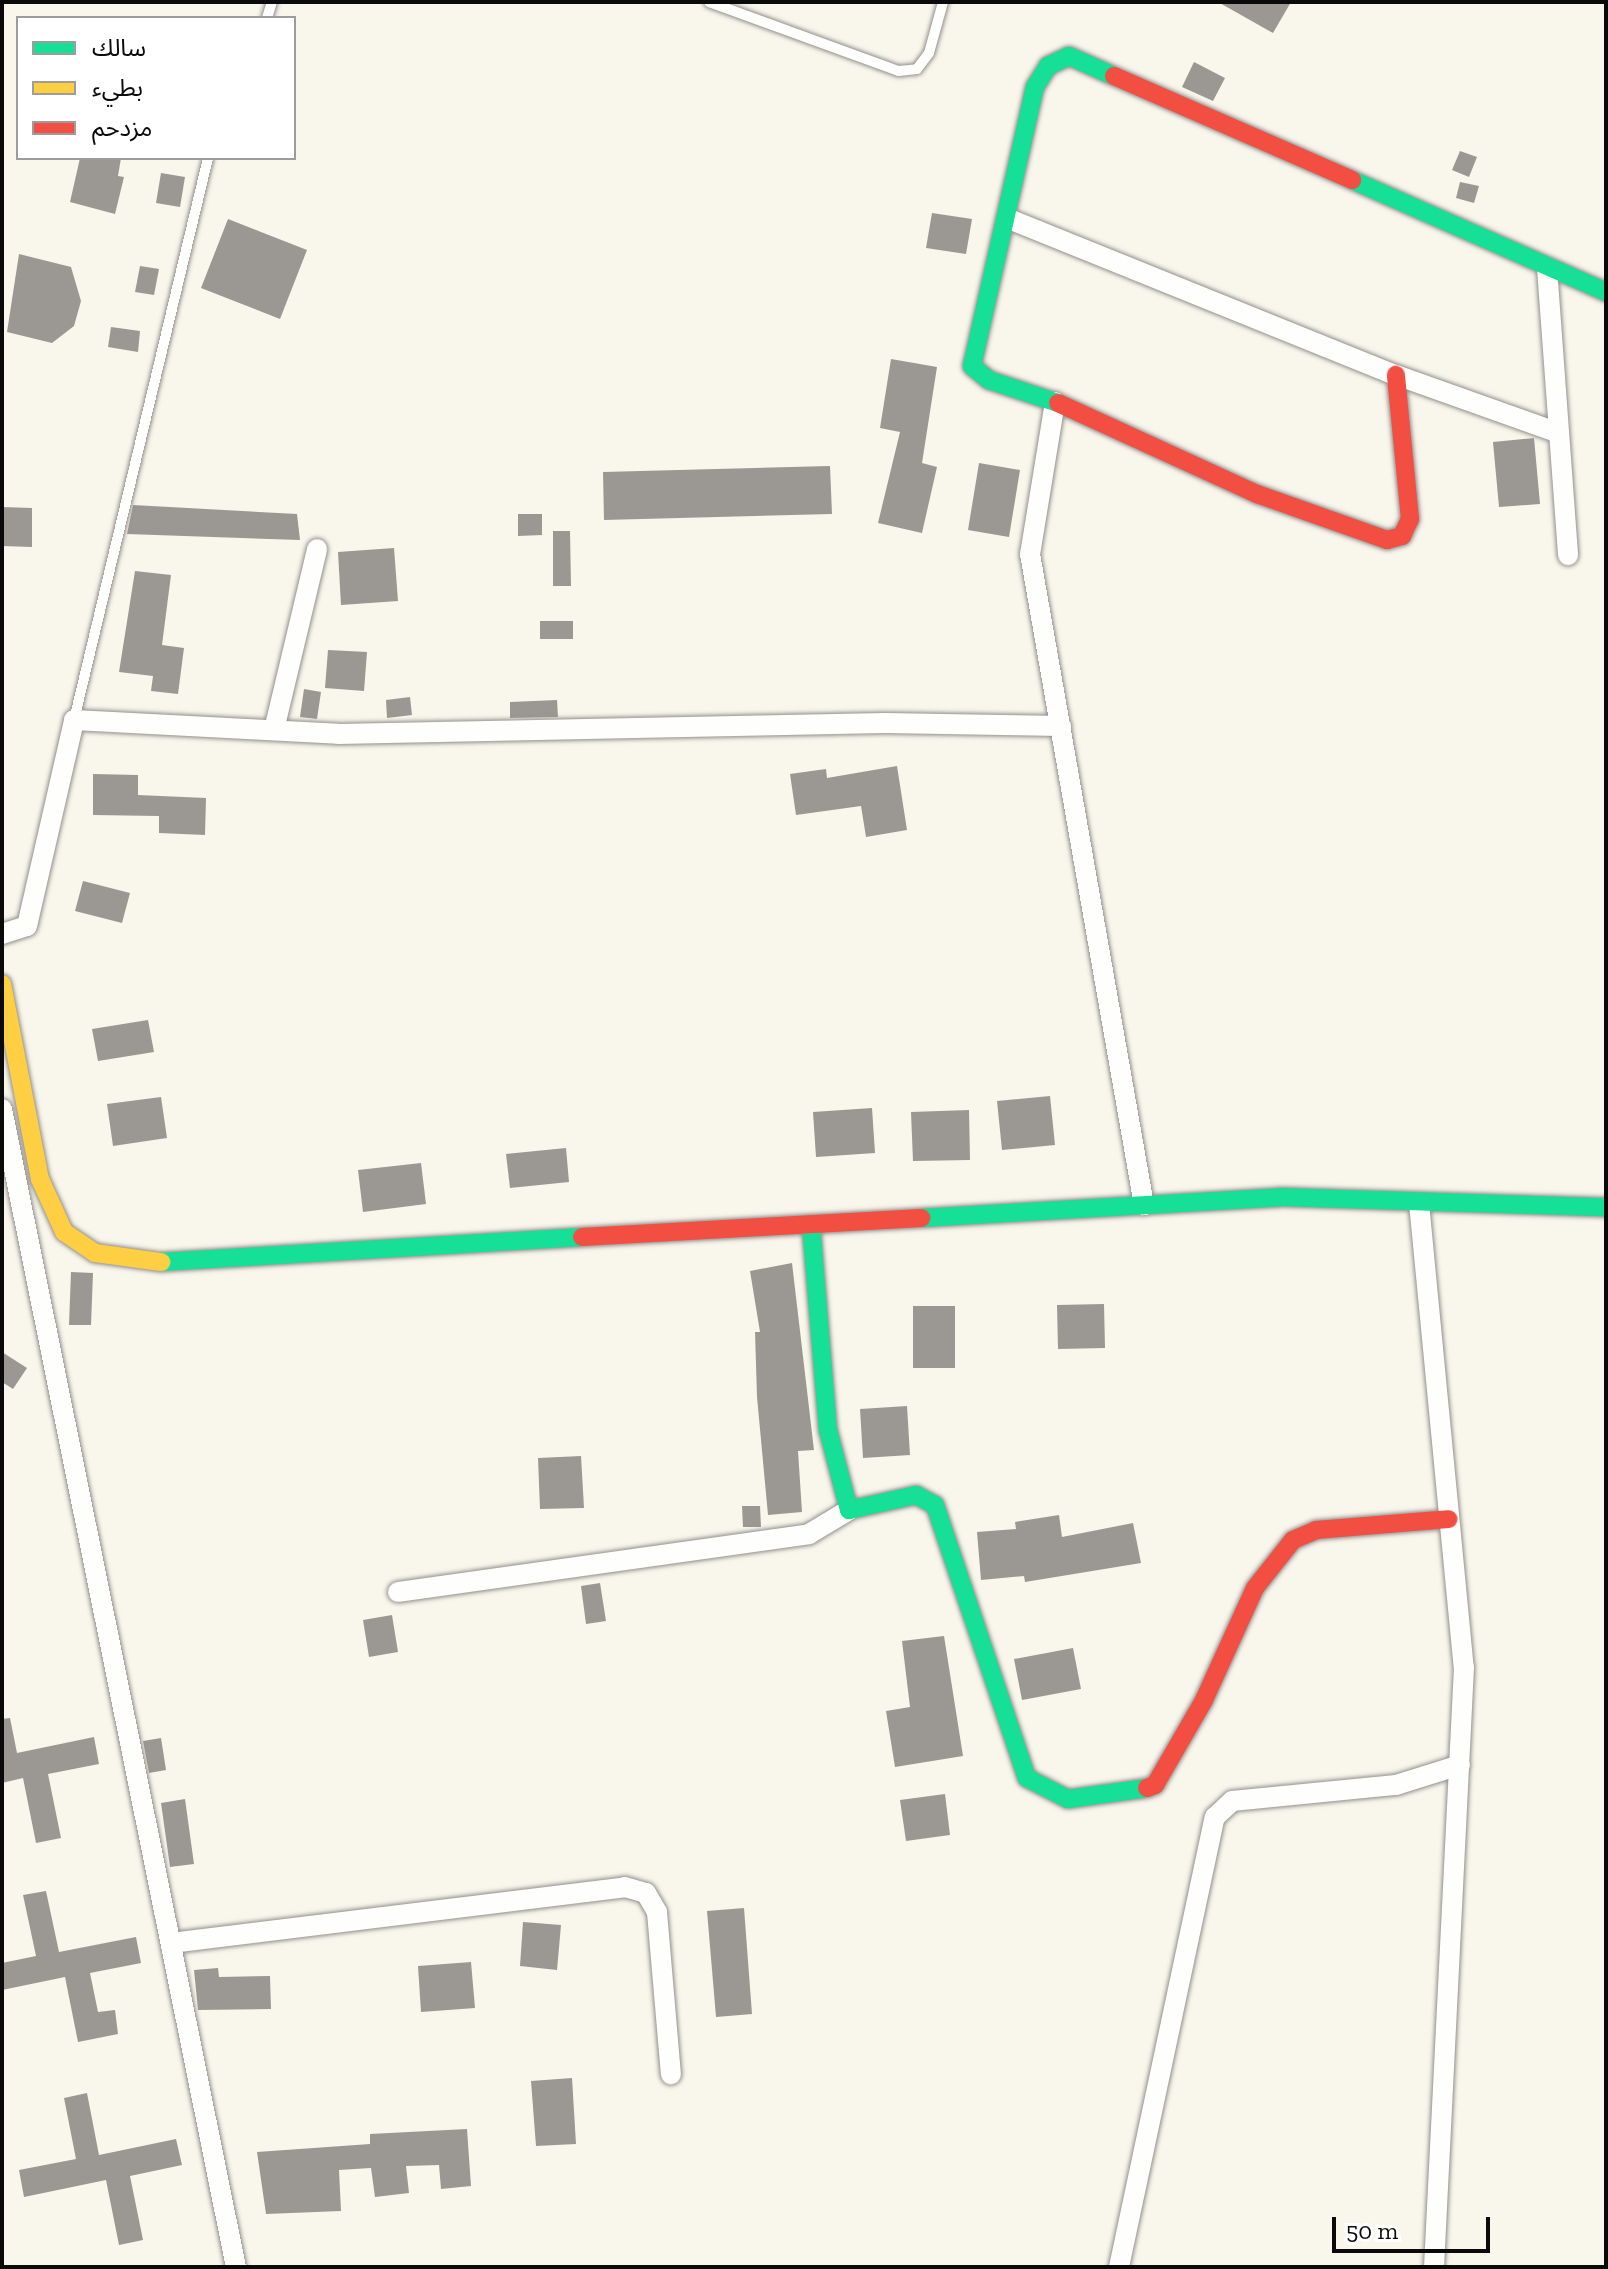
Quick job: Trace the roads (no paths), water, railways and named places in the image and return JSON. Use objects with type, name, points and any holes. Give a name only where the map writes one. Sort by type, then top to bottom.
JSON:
[{"type":"street","points":[[1396,375],[1410,519],[1402,536],[1387,540],[1257,494],[1055,402],[989,380],[972,366],[972,345],[1009,219],[1035,87],[1048,66],[1069,56],[1606,292]]},
{"type":"street","points":[[1009,219],[1396,375],[1556,432]]},
{"type":"street","points":[[1547,268],[1556,432],[1568,555]]},
{"type":"street","points":[[1055,402],[1030,554],[1144,1205]]},
{"type":"street","points":[[274,730],[317,549]]},
{"type":"street","points":[[2,934],[27,926],[74,720],[274,730],[1061,726]]},
{"type":"street","points":[[2,984],[40,1179],[64,1232],[95,1253],[191,1264],[1281,1197],[1606,1207]]},
{"type":"street","points":[[2,1109],[236,2267]]},
{"type":"street","points":[[1419,1203],[1464,1667],[1434,2267]]},
{"type":"street","points":[[811,1224],[828,1430],[849,1510]]},
{"type":"street","points":[[398,1592],[809,1534],[849,1510],[916,1495],[935,1505],[1027,1778],[1068,1799],[1121,1796],[1155,1785],[1187,1734],[1255,1588],[1293,1540],[1316,1530],[1449,1519]]},
{"type":"street","points":[[1119,2267],[1215,1817],[1232,1801],[1396,1785],[1460,1765]]},
{"type":"street","points":[[171,1943],[625,1887],[646,1893],[657,1912],[671,2074]]},
{"type":"lane","points":[[709,2],[899,71],[917,69],[929,53],[943,2]]},
{"type":"lane","points":[[74,720],[208,160]]}]
